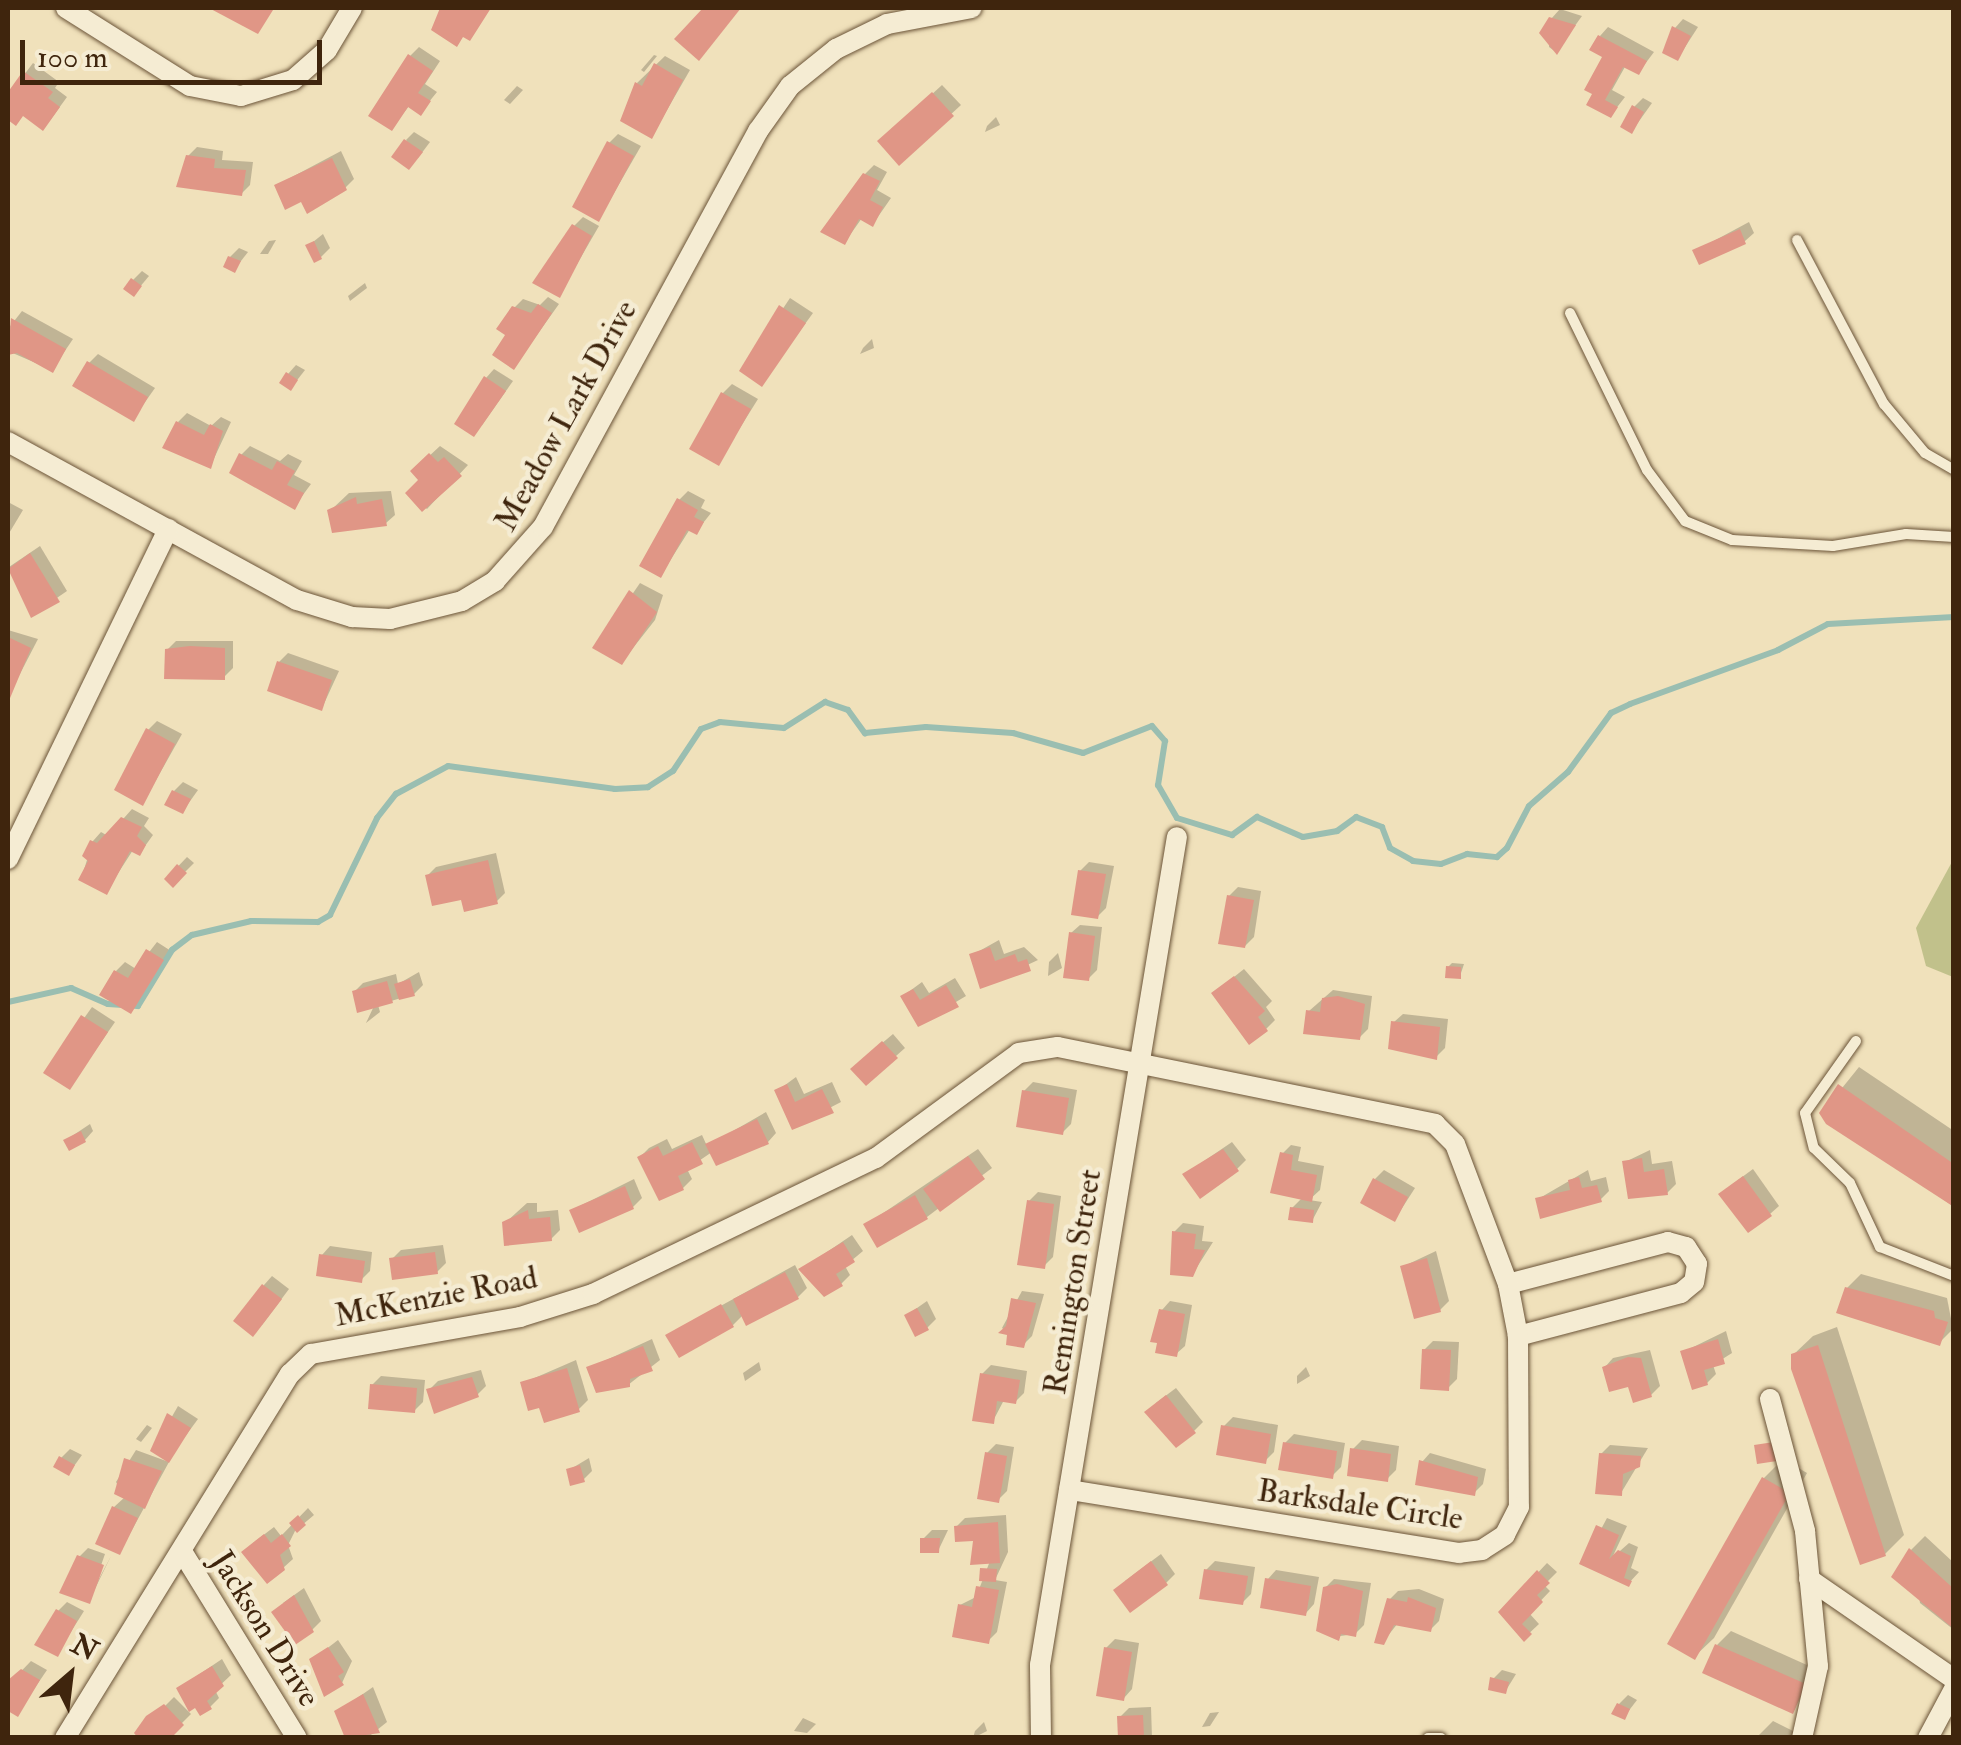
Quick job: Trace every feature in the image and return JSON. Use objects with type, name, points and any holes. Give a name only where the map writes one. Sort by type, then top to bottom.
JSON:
[{"type":"street","points":[[66,8],[190,86],[241,96],[293,80],[327,50],[352,8]]},
{"type":"street","name":"Meadow Lark Drive","points":[[8,442],[298,600],[352,617],[428,613],[495,581],[543,527],[758,131],[790,86],[836,49],[887,24],[972,8]]},
{"type":"street","points":[[8,858],[168,530]]},
{"type":"street","name":"Remington Street","points":[[1041,1738],[1040,1665],[1178,838]]},
{"type":"street","name":"McKenzie Road","points":[[65,1738],[183,1553],[290,1374],[311,1354],[520,1317],[593,1294],[876,1158],[1019,1053],[1058,1047],[1140,1066]]},
{"type":"street","name":"Barksdale Circle","points":[[1069,1490],[1460,1553],[1482,1550],[1505,1535],[1519,1507],[1518,1336],[1508,1284],[1455,1144],[1435,1124],[1140,1066]]},
{"type":"street","points":[[1508,1284],[1668,1242],[1686,1247],[1697,1264],[1694,1282],[1681,1293],[1518,1336]]},
{"type":"street","points":[[1770,1399],[1805,1530],[1818,1666],[1802,1738]]},
{"type":"street","name":"Jackson Drive","points":[[183,1553],[297,1738]]},
{"type":"street","points":[[1809,1579],[1954,1679]]},
{"type":"street","points":[[1928,1738],[1954,1689]]},
{"type":"lane","points":[[1797,240],[1850,351],[1884,404],[1925,453],[1954,470]]},
{"type":"lane","points":[[1570,314],[1647,470],[1686,521],[1732,540],[1833,546],[1906,534],[1954,537]]},
{"type":"lane","points":[[1856,1041],[1805,1113],[1814,1148],[1850,1183],[1880,1247],[1954,1276]]},
{"type":"lane","points":[[1428,1738],[1441,1738]]},
{"type":"green space","points":[[1953,860],[1953,977],[1926,966],[1916,928]]},
{"type":"building","points":[[209,8],[270,8],[273,10],[258,34]]},
{"type":"building","points":[[440,8],[491,8],[470,41],[463,37],[457,47],[431,30]]},
{"type":"building","points":[[703,8],[741,8],[699,61],[674,39]]},
{"type":"building","points":[[1549,17],[1576,25],[1557,55],[1539,33]]},
{"type":"building","points":[[1672,26],[1691,36],[1678,61],[1662,53]]},
{"type":"building","points":[[1598,35],[1647,61],[1639,75],[1623,67],[1605,100],[1618,107],[1611,118],[1586,105],[1592,94],[1584,90],[1602,57],[1589,50]]},
{"type":"building","points":[[408,54],[433,71],[418,93],[431,101],[421,116],[408,107],[392,131],[368,116]]},
{"type":"building","points":[[654,63],[683,80],[652,139],[620,121],[635,82],[642,86]]},
{"type":"building","points":[[23,71],[53,92],[48,98],[60,107],[43,131],[23,116],[16,126],[8,120],[8,92]]},
{"type":"building","points":[[932,92],[954,116],[899,166],[877,141]]},
{"type":"building","points":[[1632,105],[1644,112],[1632,134],[1620,127]]},
{"type":"building","points":[[404,139],[423,152],[409,170],[391,157]]},
{"type":"building","points":[[607,141],[634,156],[599,222],[572,207]]},
{"type":"building","points":[[186,155],[215,159],[214,168],[246,170],[242,196],[176,187]]},
{"type":"building","points":[[332,158],[347,190],[307,214],[301,202],[285,210],[274,185]]},
{"type":"building","points":[[863,173],[880,181],[870,200],[883,207],[873,227],[859,219],[845,245],[820,232]]},
{"type":"building","points":[[572,224],[592,236],[560,298],[532,283]]},
{"type":"building","points":[[1740,229],[1746,244],[1699,265],[1692,250]]},
{"type":"building","points":[[314,241],[322,259],[314,263],[305,245]]},
{"type":"building","points":[[228,256],[241,261],[235,273],[223,267]]},
{"type":"building","points":[[131,278],[142,286],[134,297],[123,289]]},
{"type":"building","points":[[538,304],[552,313],[514,370],[492,355],[505,335],[496,329],[512,306],[531,313]]},
{"type":"building","points":[[779,305],[806,323],[762,387],[739,371]]},
{"type":"building","points":[[11,318],[66,349],[53,373],[17,353],[8,355]]},
{"type":"building","points":[[87,361],[148,397],[134,422],[72,386]]},
{"type":"building","points":[[286,372],[298,380],[291,391],[279,383]]},
{"type":"building","points":[[484,376],[506,391],[474,437],[454,424]]},
{"type":"building","points":[[721,392],[751,409],[719,466],[689,449]]},
{"type":"building","points":[[176,421],[204,435],[210,424],[223,431],[211,469],[162,448]]},
{"type":"building","points":[[239,453],[272,470],[277,461],[295,471],[287,485],[304,493],[295,510],[229,473]]},
{"type":"building","points":[[429,453],[438,462],[444,457],[462,476],[422,512],[405,493],[418,480],[410,471]]},
{"type":"building","points":[[356,497],[357,504],[382,499],[387,526],[332,533],[327,510]]},
{"type":"building","points":[[677,498],[698,510],[694,517],[704,522],[697,535],[687,530],[661,578],[639,566]]},
{"type":"building","points":[[30,553],[60,602],[31,618],[8,569]]},
{"type":"building","points":[[629,590],[657,612],[622,665],[592,648]]},
{"type":"building","points":[[8,637],[31,648],[8,703]]},
{"type":"building","points":[[225,648],[225,680],[164,679],[165,649]]},
{"type":"building","points":[[277,661],[332,680],[322,711],[267,691]]},
{"type":"building","points":[[146,728],[175,744],[143,806],[114,790]]},
{"type":"building","points":[[172,790],[191,799],[183,814],[164,805]]},
{"type":"building","points":[[121,817],[142,827],[137,836],[146,845],[140,856],[130,851],[107,895],[78,880],[88,861],[82,856],[90,840],[97,843]]},
{"type":"building","points":[[488,860],[498,904],[464,912],[461,900],[432,906],[425,875]]},
{"type":"building","points":[[177,864],[187,873],[173,888],[164,879]]},
{"type":"building","points":[[1078,870],[1106,874],[1098,919],[1071,915]]},
{"type":"building","points":[[1227,895],[1254,900],[1245,948],[1218,944]]},
{"type":"building","points":[[1069,932],[1095,936],[1089,981],[1063,978]]},
{"type":"building","points":[[990,947],[995,961],[1015,954],[1018,962],[1027,959],[1031,971],[980,989],[969,954]]},
{"type":"building","points":[[146,949],[164,960],[131,1014],[99,995],[114,970],[128,978]]},
{"type":"building","points":[[1446,966],[1461,967],[1461,979],[1445,978]]},
{"type":"building","points":[[1234,976],[1265,1011],[1258,1017],[1268,1031],[1249,1045],[1211,993]]},
{"type":"building","points":[[410,979],[415,996],[399,1000],[394,984]]},
{"type":"building","points":[[387,981],[393,1003],[357,1013],[352,991]]},
{"type":"building","points":[[946,985],[959,1007],[918,1027],[900,996],[913,989],[920,1000]]},
{"type":"building","points":[[1338,996],[1365,1004],[1360,1040],[1303,1034],[1306,1010],[1320,1012],[1322,998]]},
{"type":"building","points":[[81,1015],[108,1032],[70,1090],[43,1073]]},
{"type":"building","points":[[1391,1021],[1440,1027],[1437,1060],[1388,1049]]},
{"type":"building","points":[[882,1041],[898,1058],[866,1086],[850,1069]]},
{"type":"building","points":[[787,1084],[795,1102],[822,1089],[834,1113],[792,1130],[774,1090]]},
{"type":"building","points":[[1838,1084],[1954,1164],[1954,1207],[1826,1124],[1819,1113]]},
{"type":"building","points":[[1022,1090],[1069,1098],[1063,1135],[1016,1127]]},
{"type":"building","points":[[757,1119],[769,1144],[716,1166],[705,1144]]},
{"type":"building","points":[[81,1131],[86,1142],[69,1151],[63,1140]]},
{"type":"building","points":[[692,1142],[703,1164],[678,1176],[684,1190],[659,1201],[637,1157],[658,1146],[663,1156]]},
{"type":"building","points":[[1223,1149],[1239,1171],[1200,1199],[1182,1174]]},
{"type":"building","points":[[1280,1152],[1293,1155],[1291,1170],[1317,1175],[1312,1202],[1270,1193]]},
{"type":"building","points":[[968,1156],[985,1179],[940,1212],[923,1189]]},
{"type":"building","points":[[1642,1158],[1644,1172],[1664,1169],[1668,1195],[1628,1199],[1622,1161]]},
{"type":"building","points":[[1743,1176],[1772,1216],[1748,1233],[1718,1194]]},
{"type":"building","points":[[1579,1177],[1582,1188],[1597,1185],[1602,1202],[1540,1219],[1535,1198],[1570,1190],[1568,1180]]},
{"type":"building","points":[[1373,1178],[1408,1197],[1395,1222],[1360,1203]]},
{"type":"building","points":[[625,1186],[634,1209],[579,1233],[569,1210]]},
{"type":"building","points":[[915,1195],[928,1219],[877,1248],[863,1224]]},
{"type":"building","points":[[1027,1200],[1054,1204],[1045,1269],[1017,1265]]},
{"type":"building","points":[[1290,1207],[1314,1210],[1313,1223],[1288,1220]]},
{"type":"building","points":[[528,1210],[529,1219],[550,1217],[552,1241],[504,1246],[502,1222]]},
{"type":"building","points":[[1172,1231],[1196,1234],[1194,1249],[1205,1250],[1193,1277],[1170,1275]]},
{"type":"building","points":[[843,1242],[855,1262],[836,1274],[843,1286],[824,1297],[798,1269]]},
{"type":"building","points":[[435,1252],[438,1274],[392,1280],[389,1258]]},
{"type":"building","points":[[319,1254],[365,1261],[362,1283],[316,1276]]},
{"type":"building","points":[[1427,1258],[1441,1312],[1414,1319],[1400,1266]]},
{"type":"building","points":[[785,1272],[799,1299],[746,1326],[733,1299]]},
{"type":"building","points":[[262,1284],[282,1299],[253,1337],[233,1321]]},
{"type":"building","points":[[1845,1287],[1934,1311],[1935,1318],[1948,1322],[1940,1346],[1836,1313]]},
{"type":"building","points":[[1011,1298],[1036,1303],[1024,1348],[1006,1345],[1007,1335],[998,1333],[1006,1326]]},
{"type":"building","points":[[721,1304],[734,1327],[679,1358],[665,1335]]},
{"type":"building","points":[[917,1308],[929,1330],[915,1337],[904,1315]]},
{"type":"building","points":[[1159,1309],[1185,1314],[1177,1357],[1155,1353],[1157,1343],[1150,1342]]},
{"type":"building","points":[[1718,1339],[1725,1364],[1704,1370],[1708,1385],[1692,1390],[1680,1351]]},
{"type":"building","points":[[1818,1345],[1886,1556],[1860,1565],[1791,1369],[1791,1354]]},
{"type":"building","points":[[643,1346],[653,1371],[630,1379],[630,1387],[596,1393],[586,1367]]},
{"type":"building","points":[[1422,1349],[1451,1350],[1449,1391],[1420,1389]]},
{"type":"building","points":[[1628,1357],[1641,1358],[1652,1397],[1633,1403],[1628,1387],[1609,1392],[1602,1367]]},
{"type":"building","points":[[567,1368],[580,1412],[544,1423],[539,1408],[528,1411],[520,1382]]},
{"type":"building","points":[[980,1373],[1020,1380],[1016,1404],[997,1401],[994,1424],[972,1421]]},
{"type":"building","points":[[472,1377],[479,1397],[434,1414],[426,1389]]},
{"type":"building","points":[[370,1384],[417,1388],[415,1413],[368,1409]]},
{"type":"building","points":[[1166,1395],[1196,1433],[1176,1448],[1144,1412]]},
{"type":"building","points":[[167,1413],[191,1428],[169,1463],[150,1451]]},
{"type":"building","points":[[1221,1425],[1271,1434],[1266,1464],[1216,1455]]},
{"type":"building","points":[[1283,1442],[1337,1451],[1333,1479],[1278,1470]]},
{"type":"building","points":[[1774,1442],[1777,1461],[1757,1464],[1754,1445]]},
{"type":"building","points":[[1350,1448],[1391,1454],[1388,1482],[1347,1476]]},
{"type":"building","points":[[985,1452],[1007,1456],[999,1503],[977,1499]]},
{"type":"building","points":[[1599,1453],[1641,1456],[1640,1467],[1623,1474],[1622,1496],[1595,1494]]},
{"type":"building","points":[[59,1456],[75,1465],[69,1476],[53,1467]]},
{"type":"building","points":[[124,1458],[162,1471],[145,1509],[114,1494]]},
{"type":"building","points":[[1419,1460],[1478,1477],[1475,1496],[1415,1485]]},
{"type":"building","points":[[580,1465],[585,1482],[570,1486],[566,1469]]},
{"type":"building","points":[[1762,1477],[1790,1493],[1695,1660],[1667,1644]]},
{"type":"building","points":[[112,1506],[138,1518],[120,1555],[95,1544]]},
{"type":"building","points":[[298,1515],[306,1525],[297,1533],[289,1523]]},
{"type":"building","points":[[998,1522],[1000,1563],[970,1565],[973,1541],[955,1542],[954,1526]]},
{"type":"building","points":[[1596,1525],[1619,1535],[1609,1559],[1618,1550],[1631,1556],[1624,1578],[1632,1581],[1629,1587],[1579,1564]]},
{"type":"building","points":[[264,1534],[271,1543],[282,1534],[291,1546],[280,1555],[285,1570],[267,1584],[241,1552]]},
{"type":"building","points":[[920,1538],[940,1538],[939,1553],[920,1553]]},
{"type":"building","points":[[1909,1548],[1954,1589],[1954,1629],[1891,1577]]},
{"type":"building","points":[[77,1555],[104,1565],[90,1604],[59,1593]]},
{"type":"building","points":[[1151,1561],[1168,1585],[1130,1613],[1113,1590]]},
{"type":"building","points":[[980,1568],[997,1569],[996,1582],[979,1581]]},
{"type":"building","points":[[1204,1569],[1248,1576],[1243,1605],[1199,1599]]},
{"type":"building","points":[[1537,1570],[1550,1583],[1537,1595],[1543,1602],[1522,1624],[1532,1634],[1524,1642],[1498,1612]]},
{"type":"building","points":[[1265,1578],[1311,1586],[1306,1616],[1260,1608]]},
{"type":"building","points":[[1337,1584],[1363,1591],[1356,1637],[1341,1634],[1339,1641],[1316,1631],[1323,1587]]},
{"type":"building","points":[[976,1586],[999,1590],[989,1644],[952,1637],[958,1604],[972,1607]]},
{"type":"building","points":[[294,1595],[314,1632],[295,1645],[271,1612]]},
{"type":"building","points":[[1408,1597],[1436,1608],[1431,1632],[1394,1625],[1384,1645],[1374,1643],[1387,1598],[1407,1602]]},
{"type":"building","points":[[56,1609],[77,1621],[58,1657],[34,1645]]},
{"type":"building","points":[[1715,1644],[1806,1684],[1793,1714],[1702,1673]]},
{"type":"building","points":[[328,1647],[344,1672],[338,1676],[344,1685],[324,1697],[309,1659]]},
{"type":"building","points":[[1104,1647],[1132,1652],[1124,1701],[1096,1696]]},
{"type":"building","points":[[212,1666],[224,1686],[207,1701],[212,1709],[200,1716],[195,1708],[189,1712],[176,1688]]},
{"type":"building","points":[[21,1669],[40,1680],[18,1717],[8,1711],[8,1680]]},
{"type":"building","points":[[1490,1677],[1509,1682],[1506,1694],[1488,1690]]},
{"type":"building","points":[[363,1694],[380,1733],[345,1738],[334,1711]]},
{"type":"building","points":[[1617,1703],[1630,1709],[1625,1720],[1611,1714]]},
{"type":"building","points":[[164,1704],[184,1725],[171,1738],[138,1738],[134,1733],[146,1716]]},
{"type":"building","points":[[1143,1715],[1144,1738],[1118,1738],[1117,1716]]},
{"type":"waterway","points":[[8,1002],[71,988],[108,1004],[138,1006],[172,950],[192,935],[251,921],[318,922],[330,915],[377,818],[396,794],[448,766],[615,789],[648,787],[673,771],[701,729],[720,722],[784,728],[825,702],[848,710],[865,733],[926,727],[1013,733],[1083,753],[1152,726],[1165,741],[1158,785],[1177,818],[1232,835],[1257,817],[1303,837],[1337,831],[1356,817],[1382,827],[1390,848],[1413,861],[1441,864],[1467,854],[1497,857],[1507,848],[1529,806],[1568,772],[1611,713],[1778,650],[1828,624],[1954,617]]}]
